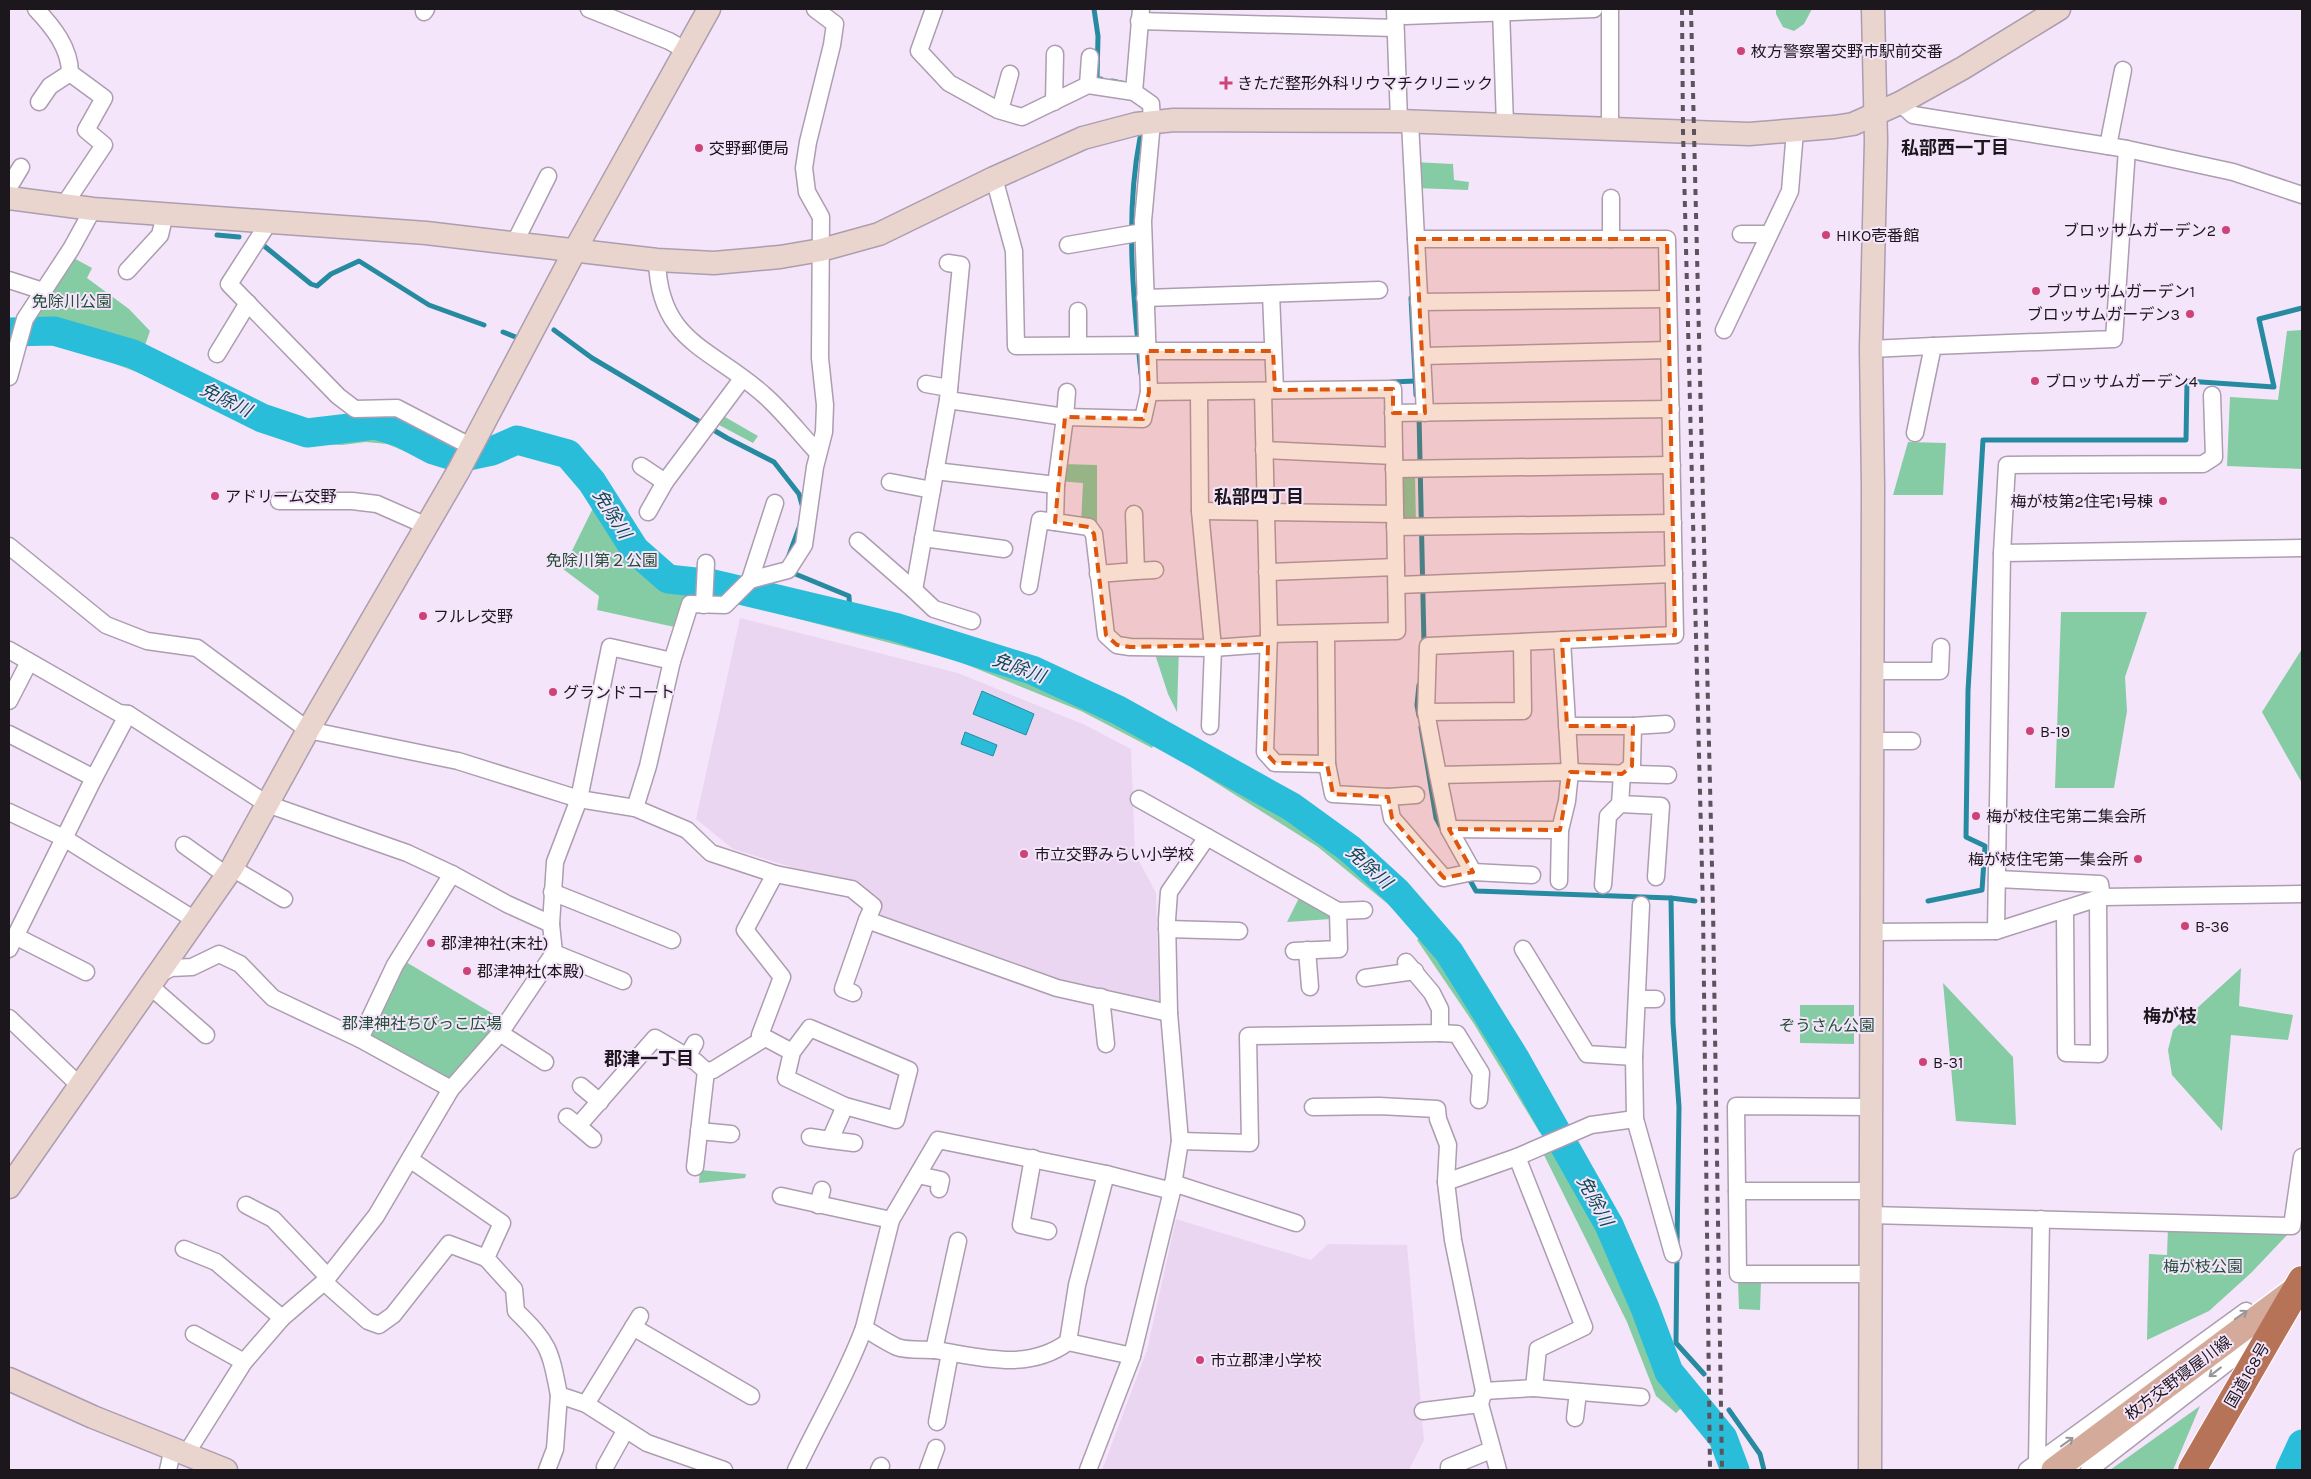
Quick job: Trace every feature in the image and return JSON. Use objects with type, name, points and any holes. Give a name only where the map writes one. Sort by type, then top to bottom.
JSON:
[{"type":"highway","name":"国道168号","points":[[2192,1470],[2301,1284]]},
{"type":"main road","name":"枚方交野寝屋川線","points":[[2039,1468],[2191,1369],[2301,1284]]},
{"type":"street","points":[[36,9],[51,25],[70,60],[70,73]]},
{"type":"street","points":[[589,9],[669,41],[685,50]]},
{"type":"street","points":[[9,1187],[229,871],[308,730],[460,469],[576,250],[709,9]]},
{"type":"street","points":[[750,580],[788,570],[804,545],[818,453],[824,432],[826,405],[820,358],[821,217],[807,192],[804,168],[808,142],[832,45],[835,24],[815,9]]},
{"type":"street","points":[[926,384],[948,394],[1065,417],[1144,419],[1149,391],[1143,232],[1152,122],[1151,104],[1134,92],[1088,86],[1022,117],[1000,110],[949,83],[919,50],[934,9]]},
{"type":"street","points":[[1134,92],[1140,15],[1398,18],[1501,11],[1594,9]]},
{"type":"street","points":[[1610,9],[1610,129]]},
{"type":"street","points":[[1870,1470],[1872,932],[1871,349],[1876,141],[1873,9]]},
{"type":"street","points":[[9,198],[93,209],[426,233],[657,260],[714,263],[780,257],[821,250],[879,234],[994,178],[1083,138],[1136,124],[1152,122],[1174,120],[1404,122],[1749,134],[1853,124],[1875,116],[1963,68],[2060,9]]},
{"type":"street","points":[[1501,11],[1505,125]]},
{"type":"street","points":[[1398,18],[1404,122],[1416,239],[1422,356],[1412,413],[1394,462],[1396,567],[1412,584],[1674,574]]},
{"type":"street","points":[[1054,102],[1055,54]]},
{"type":"street","points":[[1088,86],[1090,57]]},
{"type":"street","points":[[2108,146],[2123,70]]},
{"type":"street","points":[[39,102],[50,86],[70,73]]},
{"type":"street","points":[[64,206],[104,145],[86,130],[104,98],[70,73]]},
{"type":"street","points":[[1000,110],[1010,74]]},
{"type":"street","points":[[1900,103],[1913,115],[2126,149],[2233,172],[2302,195]]},
{"type":"street","points":[[1724,330],[1790,190],[1795,131]]},
{"type":"street","points":[[1871,349],[2114,339],[2126,149]]},
{"type":"street","points":[[9,187],[22,166]]},
{"type":"street","points":[[514,244],[548,176]]},
{"type":"street","points":[[994,178],[1014,250],[1016,346],[1127,345],[1273,351]]},
{"type":"street","points":[[1611,198],[1611,239]]},
{"type":"street","points":[[9,377],[25,319],[93,209]]},
{"type":"street","points":[[127,271],[160,235],[164,214]]},
{"type":"street","points":[[269,222],[229,284],[338,396],[355,409],[397,408],[472,447]]},
{"type":"street","points":[[1068,245],[1143,232]]},
{"type":"street","points":[[1741,234],[1769,234]]},
{"type":"street","points":[[1416,239],[1667,239],[1675,635],[1428,646],[1426,712],[1438,775],[1449,829],[1472,872]]},
{"type":"street","points":[[657,260],[658,281],[665,308],[686,339],[763,394],[818,453]]},
{"type":"street","points":[[914,590],[948,394],[961,265],[948,263]]},
{"type":"street","points":[[9,280],[43,291]]},
{"type":"street","points":[[1145,298],[1379,290]]},
{"type":"street","points":[[1271,294],[1272,386],[1264,450],[1268,639],[1265,752],[1275,763],[1327,764]]},
{"type":"street","points":[[1419,302],[1668,300]]},
{"type":"street","points":[[217,354],[248,303]]},
{"type":"street","points":[[1078,311],[1078,345]]},
{"type":"street","points":[[1915,433],[1933,346]]},
{"type":"street","points":[[1422,356],[1669,350]]},
{"type":"street","points":[[648,512],[665,482],[742,379]]},
{"type":"street","points":[[1149,391],[1199,392],[1272,386],[1393,389],[1412,413]]},
{"type":"street","points":[[1055,522],[1056,485],[1067,392]]},
{"type":"street","points":[[1199,392],[1200,510],[1213,648],[1210,726]]},
{"type":"street","points":[[1996,930],[2002,553],[2007,464],[2203,464],[2214,457],[2212,395]]},
{"type":"street","points":[[1412,413],[1671,409]]},
{"type":"street","points":[[1264,450],[1394,462],[1421,468],[1672,465]]},
{"type":"street","points":[[641,466],[665,482]]},
{"type":"street","points":[[935,471],[1056,485]]},
{"type":"street","points":[[890,482],[932,490]]},
{"type":"street","points":[[279,501],[352,500],[378,504],[427,526]]},
{"type":"street","points":[[636,808],[648,766],[672,661],[690,604],[725,605],[750,580],[775,503]]},
{"type":"street","points":[[1200,510],[1265,512],[1395,521],[1424,527],[1673,523]]},
{"type":"street","points":[[1134,514],[1136,571]]},
{"type":"street","points":[[1029,586],[1040,520],[1089,527],[1094,534],[1106,635],[1117,645],[1130,647],[1213,648],[1268,639],[1397,631],[1412,584]]},
{"type":"street","points":[[923,538],[1004,549]]},
{"type":"street","points":[[858,541],[934,609],[972,621]]},
{"type":"street","points":[[9,546],[106,625],[147,641],[197,648],[308,730],[458,761],[579,799],[636,808],[687,830],[711,853],[775,874],[852,889],[873,906],[843,989]]},
{"type":"street","points":[[2002,553],[2302,548]]},
{"type":"street","points":[[704,605],[706,563]]},
{"type":"street","points":[[1267,572],[1396,567]]},
{"type":"street","points":[[1098,574],[1155,570]]},
{"type":"street","points":[[1326,634],[1327,764],[1333,794],[1388,797],[1416,795]]},
{"type":"street","points":[[1559,881],[1560,830],[1567,800],[1570,772],[1562,640]]},
{"type":"street","points":[[1426,712],[1523,711],[1522,642]]},
{"type":"street","points":[[168,1470],[244,1362],[282,1318],[326,1280],[376,1216],[451,1089],[500,1033],[554,952],[551,924],[555,862],[579,799],[610,647],[672,661]]},
{"type":"street","points":[[1872,671],[1940,671],[1941,647]]},
{"type":"street","points":[[9,650],[118,713],[128,714],[267,804],[407,853],[452,874],[507,904],[551,924]]},
{"type":"street","points":[[9,701],[29,662]]},
{"type":"street","points":[[86,972],[12,943],[128,714]]},
{"type":"street","points":[[1567,726],[1666,724]]},
{"type":"street","points":[[1603,885],[1608,816],[1620,804],[1622,774],[1632,766],[1633,726]]},
{"type":"street","points":[[9,734],[94,778]]},
{"type":"street","points":[[1872,741],[1912,740]]},
{"type":"street","points":[[1438,775],[1570,772],[1668,775]]},
{"type":"street","points":[[1388,797],[1392,818],[1444,878],[1472,872],[1532,875]]},
{"type":"street","points":[[1139,798],[1207,837],[1257,872],[1338,911],[1364,910]]},
{"type":"street","points":[[1620,804],[1661,806],[1656,877]]},
{"type":"street","points":[[9,812],[64,838],[195,920]]},
{"type":"street","points":[[1449,829],[1560,830]]},
{"type":"street","points":[[1088,1470],[1132,1356],[1173,1187],[1180,1142],[1169,1013],[1167,929],[1169,892],[1207,837]]},
{"type":"street","points":[[184,845],[229,871],[284,898]]},
{"type":"street","points":[[360,1039],[395,965],[452,874]]},
{"type":"street","points":[[775,874],[745,930],[782,977],[760,1035],[792,1052]]},
{"type":"street","points":[[1997,879],[2100,884],[2099,1054],[2066,1053],[2065,909]]},
{"type":"street","points":[[552,892],[672,940]]},
{"type":"street","points":[[1872,932],[1996,930],[2100,897],[2302,894]]},
{"type":"street","points":[[1641,905],[1634,1057],[1635,1119],[1665,1200],[1673,1254]]},
{"type":"street","points":[[1310,987],[1300,951],[1340,949],[1338,911]]},
{"type":"street","points":[[867,920],[1057,988],[1169,1013]]},
{"type":"street","points":[[1167,929],[1239,931]]},
{"type":"street","points":[[1523,949],[1587,1054],[1634,1057]]},
{"type":"street","points":[[554,952],[624,982]]},
{"type":"street","points":[[154,981],[172,968],[192,966],[219,954],[240,964],[273,998],[360,1039],[451,1089]]},
{"type":"street","points":[[1365,978],[1410,966],[1432,992],[1440,1010],[1440,1033]]},
{"type":"street","points":[[154,981],[206,1035]]},
{"type":"street","points":[[1101,997],[1106,1044]]},
{"type":"street","points":[[1637,999],[1656,1000]]},
{"type":"street","points":[[9,1018],[79,1085]]},
{"type":"street","points":[[810,1028],[910,1070],[896,1120],[845,1106],[786,1078],[792,1052],[810,1028]]},
{"type":"street","points":[[1180,1142],[1257,1143],[1256,1085],[1248,1036],[1368,1029],[1457,1034],[1481,1073],[1475,1092]]},
{"type":"street","points":[[500,1033],[545,1062]]},
{"type":"street","points":[[593,1138],[572,1122],[600,1102],[654,1038],[691,1050],[706,1071],[695,1167]]},
{"type":"street","points":[[706,1071],[713,1070],[765,1038]]},
{"type":"street","points":[[581,1086],[600,1102]]},
{"type":"street","points":[[1313,1107],[1379,1102],[1438,1104],[1438,1119],[1448,1145],[1446,1182],[1453,1240],[1491,1450],[1498,1470]]},
{"type":"street","points":[[830,1140],[845,1106]]},
{"type":"street","points":[[1870,1274],[1738,1274],[1736,1106],[1871,1107]]},
{"type":"street","points":[[1446,1182],[1516,1157],[1591,1125],[1635,1119]]},
{"type":"street","points":[[699,1131],[731,1134]]},
{"type":"street","points":[[810,1137],[854,1143]]},
{"type":"street","points":[[796,1470],[807,1435],[851,1364],[864,1328],[891,1220],[938,1140],[1253,1202],[1296,1223]]},
{"type":"street","points":[[1516,1157],[1584,1327],[1538,1350],[1534,1388]]},
{"type":"street","points":[[1870,1215],[2292,1226],[2302,1157]]},
{"type":"street","points":[[1032,1158],[1022,1225],[1048,1232]]},
{"type":"street","points":[[410,1160],[502,1223],[486,1258]]},
{"type":"street","points":[[864,1328],[898,1347],[998,1361],[1030,1360],[1059,1349],[1068,1342],[1077,1285],[1106,1174]]},
{"type":"street","points":[[918,1175],[941,1180],[940,1189]]},
{"type":"street","points":[[1737,1191],[1870,1191]]},
{"type":"street","points":[[781,1196],[820,1198],[891,1220]]},
{"type":"street","points":[[246,1205],[277,1213],[326,1280],[368,1321],[379,1324],[393,1315],[449,1244],[486,1258],[514,1289],[516,1311],[539,1333],[551,1353],[559,1394],[555,1450],[547,1470]]},
{"type":"street","points":[[2039,1468],[2041,1219]]},
{"type":"street","points":[[184,1249],[216,1262],[225,1278],[282,1318]]},
{"type":"street","points":[[937,1422],[942,1352],[960,1252]]},
{"type":"street","points":[[2039,1468],[2257,1304],[2301,1284]]},
{"type":"street","points":[[2089,1470],[2245,1349],[2301,1284]]},
{"type":"street","points":[[586,1404],[636,1322],[716,1369],[751,1396]]},
{"type":"street","points":[[194,1334],[244,1362]]},
{"type":"street","points":[[1068,1342],[1132,1356]]},
{"type":"street","points":[[9,1379],[93,1417],[226,1470]]},
{"type":"street","points":[[1423,1411],[1534,1388],[1642,1397]]},
{"type":"street","points":[[1575,1418],[1578,1392]]},
{"type":"street","points":[[559,1394],[586,1404],[647,1443],[724,1470]]},
{"type":"street","points":[[605,1467],[625,1430]]},
{"type":"street","points":[[928,1470],[936,1448]]},
{"type":"street","points":[[1449,1470],[1449,1467],[1491,1450]]},
{"type":"highlighted area","points":[[1416,239],[1667,239],[1675,635],[1562,640],[1567,726],[1633,726],[1632,766],[1622,774],[1570,772],[1560,830],[1449,829],[1473,872],[1444,878],[1392,818],[1388,797],[1333,794],[1327,764],[1275,763],[1265,752],[1268,644],[1130,647],[1117,645],[1106,635],[1094,534],[1089,527],[1055,522],[1065,417],[1143,419],[1149,392],[1147,351],[1273,351],[1275,390],[1393,389],[1393,413],[1425,413]]},
{"type":"shaded area","points":[[740,618],[958,673],[1085,725],[1131,749],[1135,853],[1156,893],[1159,1002],[1056,979],[883,919],[876,906],[853,886],[733,849],[696,819]]},
{"type":"shaded area","points":[[1176,1219],[1311,1260],[1328,1244],[1407,1245],[1424,1440],[1409,1470],[1102,1470],[1147,1350]]},
{"type":"green space","points":[[1776,9],[1812,9],[1804,24],[1794,31],[1783,27],[1776,14]]},
{"type":"green space","points":[[1413,162],[1453,164],[1454,180],[1469,182],[1468,190],[1415,188]]},
{"type":"green space","name":"免除川公園","points":[[70,256],[92,268],[87,278],[129,309],[150,331],[142,354],[87,334],[60,327],[27,325]]},
{"type":"green space","points":[[2302,330],[2302,469],[2227,466],[2230,397],[2278,400],[2287,331]]},
{"type":"green space","points":[[34,334],[55,334],[128,355],[260,421],[306,436],[375,430],[400,436],[430,454],[449,460],[445,468],[387,444],[366,442],[342,445],[296,443],[195,394],[94,356],[43,343],[33,343]]},
{"type":"green space","points":[[725,417],[758,436],[753,443],[719,425]]},
{"type":"green space","points":[[1908,442],[1946,443],[1943,495],[1893,495]]},
{"type":"green space","name":"免除川第２公園","points":[[515,444],[566,456],[590,484],[633,551],[666,581],[694,587],[679,628],[597,610],[599,596],[563,569],[594,506],[583,490],[559,465],[530,455],[508,453],[487,465],[492,456]]},
{"type":"green space","points":[[1061,464],[1097,465],[1097,527],[1081,524],[1083,483],[1058,481]]},
{"type":"green space","points":[[1404,474],[1415,474],[1416,525],[1404,524]]},
{"type":"green space","points":[[750,595],[928,639],[998,661],[1065,688],[1159,737],[1152,748],[1081,711],[955,660],[776,613],[778,609],[747,599]]},
{"type":"green space","points":[[2061,612],[2147,612],[2125,677],[2127,711],[2114,788],[2055,788]]},
{"type":"green space","points":[[1179,647],[1177,712],[1168,694],[1154,651]]},
{"type":"green space","points":[[2302,649],[2302,783],[2262,712]]},
{"type":"green space","points":[[1200,758],[1287,810],[1348,850],[1420,922],[1412,930],[1389,905],[1318,847],[1194,769]]},
{"type":"green space","points":[[1300,896],[1330,913],[1331,919],[1287,922]]},
{"type":"green space","points":[[1427,932],[1478,1003],[1551,1129],[1540,1133],[1474,1024],[1417,940]]},
{"type":"green space","name":"郡津神社ちびっこ広場","points":[[401,959],[505,1021],[451,1089],[360,1039]]},
{"type":"green space","points":[[2241,968],[2239,1006],[2293,1015],[2288,1040],[2231,1035],[2222,1131],[2172,1075],[2168,1050],[2173,1030]]},
{"type":"green space","points":[[1943,983],[2013,1057],[2016,1125],[1956,1121]]},
{"type":"green space","name":"ぞうさん公園","points":[[1800,1005],[1854,1005],[1854,1044],[1800,1043]]},
{"type":"green space","points":[[1563,1147],[1605,1224],[1667,1372],[1689,1400],[1676,1413],[1656,1396],[1627,1322],[1544,1155]]},
{"type":"green space","points":[[700,1170],[746,1174],[745,1178],[699,1183]]},
{"type":"green space","name":"梅が枝公園","points":[[2168,1227],[2290,1232],[2251,1273],[2209,1311],[2147,1340],[2149,1254],[2167,1255]]},
{"type":"green space","points":[[1738,1281],[1761,1282],[1760,1310],[1739,1309]]},
{"type":"green space","points":[[2200,1406],[2173,1470],[2110,1470]]},
{"type":"water","points":[[982,691],[1034,714],[1026,735],[973,714]]},
{"type":"water","points":[[965,732],[997,745],[993,756],[961,744]]},
{"type":"waterway","points":[[1094,9],[1098,36],[1097,79],[1101,79]]},
{"type":"waterway","points":[[1112,81],[1130,85]]},
{"type":"waterway","points":[[1140,138],[1133,196],[1132,256],[1141,374]]},
{"type":"waterway","points":[[217,235],[239,237]]},
{"type":"waterway","points":[[263,245],[311,284],[317,286],[331,274],[359,261],[429,305],[484,325]]},
{"type":"waterway","points":[[1411,298],[1416,395]]},
{"type":"waterway","points":[[1928,901],[1982,890],[1985,846],[1966,837],[1968,691],[1983,440],[2186,440],[2187,381],[2274,387],[2259,319],[2302,308]]},
{"type":"waterway","points":[[554,330],[592,358],[727,438],[774,462],[799,494],[803,508]]},
{"type":"waterway","name":"免除川","points":[[9,332],[54,331],[133,354],[262,418],[307,433],[375,425],[401,433],[433,450],[459,458],[492,451],[517,440],[568,454],[592,482],[635,550],[668,579],[714,584],[895,627],[1032,670],[1118,710],[1292,807],[1350,849],[1397,892],[1449,952],[1516,1060],[1609,1225],[1645,1308],[1669,1372],[1723,1438],[1735,1470]]},
{"type":"waterway","points":[[503,332],[518,338]]},
{"type":"waterway","points":[[1392,382],[1415,381]]},
{"type":"waterway","points":[[1419,415],[1424,644]]},
{"type":"waterway","points":[[789,555],[800,525]]},
{"type":"waterway","points":[[793,573],[849,596],[850,616]]},
{"type":"waterway","points":[[1419,685],[1417,705],[1419,716]]},
{"type":"waterway","points":[[1421,727],[1436,818],[1443,831]]},
{"type":"waterway","points":[[1467,875],[1476,891],[1671,898],[1695,901]]},
{"type":"waterway","points":[[1671,898],[1673,1023],[1679,1107],[1677,1244]]},
{"type":"waterway","points":[[1677,1255],[1676,1343],[1704,1374]]},
{"type":"waterway","points":[[1729,1410],[1760,1454],[1764,1470]]},
{"type":"waterway","points":[[2290,1470],[2302,1444]]},
{"type":"railway","points":[[1682,9],[1683,131],[1703,909],[1710,1470]]},
{"type":"railway","points":[[1691,9],[1713,908],[1722,1470]]},
{"type":"place","name":"枚方警察署交野市駅前交番","points":[[1741,51]]},
{"type":"place","name":"きただ整形外科リウマチクリニック","points":[[1226,83]]},
{"type":"place","name":"交野郵便局","points":[[699,148]]},
{"type":"place","name":"ブロッサムガーデン2","points":[[2226,230]]},
{"type":"place","name":"HIKO壱番館","points":[[1826,235]]},
{"type":"place","name":"ブロッサムガーデン1","points":[[2036,291]]},
{"type":"place","name":"ブロッサムガーデン3","points":[[2190,314]]},
{"type":"place","name":"ブロッサムガーデン4","points":[[2035,381]]},
{"type":"place","name":"アドリーム交野","points":[[215,496]]},
{"type":"place","name":"梅が枝第2住宅1号棟","points":[[2163,501]]},
{"type":"place","name":"フルレ交野","points":[[423,616]]},
{"type":"place","name":"グランドコート","points":[[553,692]]},
{"type":"place","name":"B-19","points":[[2030,731]]},
{"type":"place","name":"梅が枝住宅第二集会所","points":[[1976,816]]},
{"type":"place","name":"市立交野みらい小学校","points":[[1024,854]]},
{"type":"place","name":"梅が枝住宅第一集会所","points":[[2138,859]]},
{"type":"place","name":"B-36","points":[[2185,926]]},
{"type":"place","name":"郡津神社(末社)","points":[[431,943]]},
{"type":"place","name":"郡津神社(本殿)","points":[[467,971]]},
{"type":"place","name":"B-31","points":[[1923,1062]]},
{"type":"place","name":"市立郡津小学校","points":[[1200,1360]]},
{"type":"district","name":"私部西一丁目","points":[[1955,148]]},
{"type":"district","name":"私部四丁目","points":[[1259,497]]},
{"type":"district","name":"梅が枝","points":[[2170,1016]]},
{"type":"district","name":"郡津一丁目","points":[[649,1059]]}]
